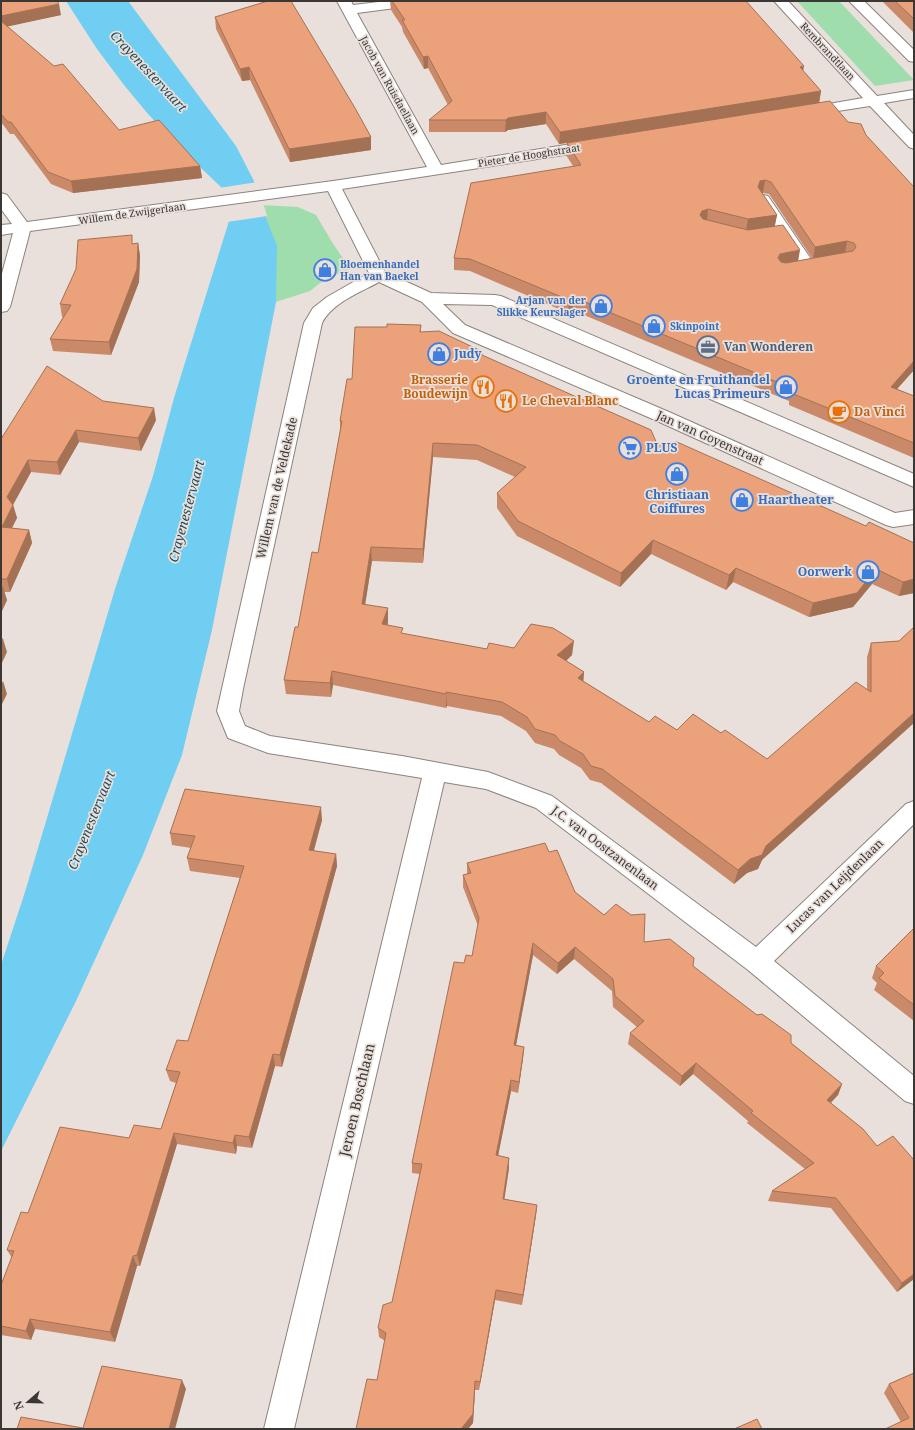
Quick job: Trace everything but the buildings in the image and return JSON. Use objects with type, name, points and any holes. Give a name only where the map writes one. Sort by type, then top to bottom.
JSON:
[{"type":"street","points":[[347,6],[418,1]]},
{"type":"street","name":"Rembrandtlaan","points":[[781,1],[914,144]]},
{"type":"street","points":[[856,1],[914,58]]},
{"type":"street","name":"Jacob van Ruisdaellaan","points":[[347,6],[436,170]]},
{"type":"street","points":[[789,114],[914,94]]},
{"type":"street","name":"Pieter de Hooghstraat","points":[[262,195],[333,186],[610,142]]},
{"type":"street","points":[[333,186],[378,275]]},
{"type":"street","name":"Willem de Zwijgerlaan","points":[[1,230],[262,195]]},
{"type":"street","points":[[1,198],[24,228],[1,307]]},
{"type":"street","name":"Jan van Goyenstraat","points":[[378,275],[428,298],[459,329],[662,416],[894,520],[914,517]]},
{"type":"street","name":"Willem van de Veldekade","points":[[236,732],[228,711],[232,689],[313,323],[319,312],[332,301],[378,275]]},
{"type":"street","name":"Jan van Goyenstraat","points":[[428,298],[495,300],[914,481]]},
{"type":"street","name":"J.C. van Oostzanenlaan","points":[[236,732],[268,744],[488,781],[544,802],[757,962],[914,1092]]},
{"type":"street","name":"Jeroen Boschlaan","points":[[279,1429],[435,771]]},
{"type":"street","name":"Lucas van Leijdenlaan","points":[[757,962],[914,810]]},
{"type":"lane","points":[[763,198],[785,232],[802,266],[823,263]]},
{"type":"lane","points":[[770,234],[785,232]]},
{"type":"green space","points":[[797,1],[839,1],[914,80],[875,86]]},
{"type":"green space","points":[[261,205],[298,207],[316,215],[350,269],[325,279],[310,291],[276,302],[276,246]]},
{"type":"water","name":"Crayenestervaart","points":[[66,1],[128,1],[236,146],[256,185],[261,205],[277,246],[276,302],[212,630],[182,755],[143,855],[76,1001],[1,1151],[1,965],[25,892],[115,589],[153,476],[174,398],[229,221],[223,189],[179,147],[148,114],[97,49]]},
{"type":"pier","points":[[257,182],[267,216],[227,222],[221,190],[219,188]]},
{"type":"place","name":"Bloemenhandel Han van Baekel","points":[[325,270]]},
{"type":"place","name":"Arjan van der Slikke Keurslager","points":[[601,306]]},
{"type":"place","name":"Skinpoint","points":[[654,326]]},
{"type":"place","name":"Van Wonderen","points":[[708,347]]},
{"type":"place","name":"Judy","points":[[439,354]]},
{"type":"place","name":"Brasserie Boudewijn","points":[[483,387]]},
{"type":"place","name":"Groente en Fruithandel Lucas Primeurs","points":[[786,387]]},
{"type":"place","name":"Le Cheval Blanc","points":[[506,401]]},
{"type":"place","name":"Da Vinci","points":[[839,412]]},
{"type":"place","name":"PLUS","points":[[630,448]]},
{"type":"place","name":"Christiaan Coiffures","points":[[677,474]]},
{"type":"place","name":"Haartheater","points":[[742,500]]},
{"type":"place","name":"Oorwerk","points":[[868,572]]}]
